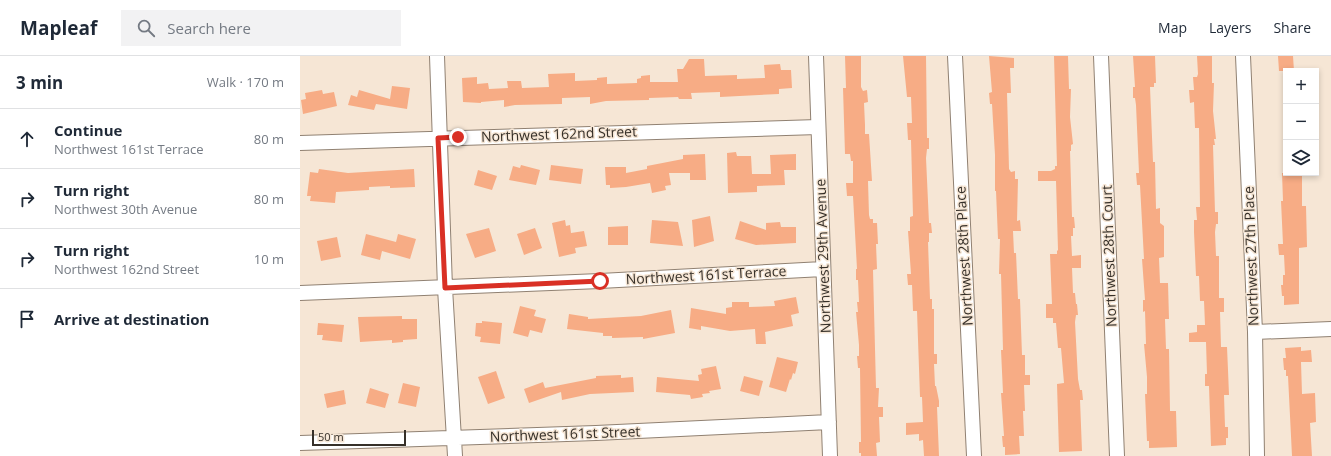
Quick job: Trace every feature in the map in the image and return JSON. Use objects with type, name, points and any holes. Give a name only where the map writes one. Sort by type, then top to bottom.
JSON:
[{"type":"street","points":[[437,56],[438,138],[455,456]]},
{"type":"street","name":"Northwest 29th Avenue","points":[[816,56],[830,456]]},
{"type":"street","name":"Northwest 28th Place","points":[[955,56],[974,456]]},
{"type":"street","name":"Northwest 28th Court","points":[[1101,56],[1117,456]]},
{"type":"street","name":"Northwest 27th Place","points":[[1243,56],[1255,332],[1257,456]]},
{"type":"street","name":"Northwest 162nd Street","points":[[300,143],[818,127]]},
{"type":"street","name":"Northwest 161st Terrace","points":[[300,293],[445,288],[824,269]]},
{"type":"street","points":[[1255,332],[1331,329]]},
{"type":"street","name":"Northwest 161st Street","points":[[300,443],[454,437],[596,434],[829,422]]},
{"type":"building","points":[[845,56],[861,56],[861,87],[863,91],[867,90],[868,102],[864,103],[865,134],[869,134],[872,181],[868,181],[869,215],[870,219],[873,219],[873,223],[877,223],[878,244],[876,244],[877,269],[873,270],[876,388],[879,388],[878,407],[883,407],[883,417],[879,417],[880,442],[876,443],[877,456],[861,456],[861,453],[859,453],[859,442],[861,442],[860,368],[858,368],[857,356],[859,356],[859,345],[856,312],[858,312],[857,302],[859,302],[858,280],[856,280],[857,269],[853,196],[847,196],[846,183],[853,183],[853,161],[851,161],[850,154],[845,154],[843,88],[846,88]]},
{"type":"building","points":[[903,56],[926,56],[927,138],[929,138],[929,149],[927,149],[926,158],[929,223],[931,223],[932,233],[929,233],[928,242],[930,299],[932,299],[932,309],[934,309],[934,354],[937,354],[937,364],[934,364],[935,386],[939,401],[939,407],[937,407],[939,456],[924,456],[923,440],[919,441],[919,434],[906,435],[906,423],[923,422],[922,397],[920,397],[917,311],[913,311],[912,285],[908,285],[907,274],[911,274],[908,231],[910,231],[910,217],[913,216],[911,140],[908,140],[907,123],[912,123],[911,97],[907,97]]},
{"type":"building","points":[[989,56],[1014,58],[1014,68],[1010,68],[1011,93],[1007,93],[1009,169],[1011,172],[1015,171],[1015,179],[1018,179],[1017,221],[1020,220],[1021,231],[1013,231],[1014,253],[1016,253],[1018,299],[1020,299],[1022,355],[1025,355],[1025,375],[1030,375],[1030,385],[1024,385],[1024,436],[1019,436],[1020,454],[1005,455],[1005,447],[1003,447],[1002,436],[1004,436],[1001,393],[1003,393],[1001,350],[1003,350],[1001,274],[999,274],[1000,239],[998,239],[995,191],[995,155],[992,104],[990,104],[989,93],[992,92]]},
{"type":"building","points":[[1054,56],[1068,56],[1069,89],[1071,89],[1070,117],[1073,144],[1071,145],[1070,151],[1072,217],[1074,217],[1075,228],[1073,228],[1073,236],[1071,236],[1072,256],[1081,255],[1081,268],[1072,268],[1073,293],[1075,293],[1078,315],[1076,315],[1075,322],[1078,379],[1080,390],[1082,390],[1083,400],[1080,400],[1082,451],[1059,452],[1057,384],[1064,383],[1061,348],[1058,348],[1056,323],[1053,323],[1053,318],[1046,318],[1046,304],[1052,304],[1050,254],[1057,254],[1058,250],[1056,181],[1038,181],[1038,171],[1051,171],[1055,169],[1055,166],[1057,166]]},
{"type":"building","points":[[1133,56],[1155,56],[1156,83],[1154,83],[1154,87],[1150,87],[1153,162],[1155,162],[1156,209],[1160,208],[1160,223],[1164,226],[1164,257],[1159,258],[1160,283],[1168,283],[1169,319],[1165,319],[1166,349],[1169,349],[1170,411],[1176,411],[1177,447],[1149,448],[1149,441],[1147,441],[1145,394],[1147,394],[1147,377],[1144,344],[1146,344],[1145,311],[1143,312],[1143,300],[1145,300],[1142,259],[1144,259],[1140,185],[1137,185],[1136,173],[1139,173],[1136,105],[1135,98],[1133,98],[1133,87],[1135,87]]},
{"type":"building","points":[[1197,56],[1212,56],[1212,83],[1214,83],[1213,111],[1216,139],[1214,139],[1215,145],[1213,145],[1215,212],[1218,212],[1218,224],[1216,224],[1215,232],[1216,256],[1219,256],[1219,298],[1224,298],[1224,312],[1220,312],[1221,347],[1227,347],[1229,395],[1224,395],[1225,427],[1228,427],[1228,438],[1226,438],[1226,445],[1211,446],[1209,386],[1205,386],[1205,374],[1207,374],[1206,342],[1189,342],[1189,333],[1197,332],[1197,325],[1205,325],[1204,301],[1200,301],[1199,276],[1196,276],[1194,232],[1194,220],[1197,220],[1196,207],[1200,207],[1199,128],[1195,128],[1194,102],[1190,103],[1189,90],[1194,90],[1193,77],[1197,77],[1198,74]]},
{"type":"building","points":[[1278,56],[1293,56],[1294,68],[1283,68],[1283,71],[1279,71]]},
{"type":"building","points":[[689,59],[704,59],[705,76],[737,75],[737,79],[765,78],[764,65],[780,64],[781,70],[791,70],[792,88],[779,89],[779,94],[720,97],[720,92],[691,93],[692,99],[679,99],[678,97],[649,98],[649,100],[606,101],[590,104],[590,97],[562,98],[562,104],[515,105],[504,107],[504,100],[481,103],[463,102],[462,78],[477,77],[477,84],[488,83],[489,89],[508,88],[507,81],[521,81],[522,88],[549,87],[548,74],[575,73],[575,81],[597,80],[597,78],[607,77],[607,84],[637,83],[637,79],[641,78],[641,76],[650,75],[650,82],[678,82],[677,69],[683,69]]},
{"type":"building","points":[[392,86],[410,88],[407,109],[376,104],[374,110],[348,105],[351,95],[357,97],[359,90],[390,99]]},
{"type":"building","points":[[322,90],[323,94],[334,92],[337,106],[303,114],[301,100],[306,99],[305,93]]},
{"type":"building","points":[[736,152],[737,156],[751,156],[752,174],[771,174],[770,155],[796,154],[796,170],[784,170],[785,185],[757,186],[757,192],[728,193],[727,153]]},
{"type":"building","points":[[705,154],[706,180],[690,180],[690,173],[669,173],[671,185],[665,186],[666,190],[652,193],[650,183],[610,188],[610,185],[606,185],[605,167],[626,167],[626,173],[647,169],[647,166],[683,159],[683,155]]},
{"type":"building","points":[[521,165],[540,170],[536,185],[509,180],[513,166],[520,168]]},
{"type":"building","points":[[551,165],[583,169],[581,184],[549,180]]},
{"type":"building","points":[[319,169],[348,173],[414,169],[415,187],[369,187],[369,190],[336,192],[335,203],[310,201],[311,196],[307,196],[310,172],[318,173]]},
{"type":"building","points":[[478,170],[497,176],[492,190],[474,185]]},
{"type":"building","points":[[1282,173],[1283,176],[1302,176],[1302,206],[1306,206],[1307,247],[1299,248],[1299,304],[1284,305],[1284,296],[1282,296],[1281,285],[1283,285],[1283,275],[1285,275],[1284,255],[1279,255],[1278,244],[1283,244],[1281,201],[1283,201]]},
{"type":"building","points":[[710,216],[714,241],[694,247],[692,220]]},
{"type":"building","points":[[565,220],[566,226],[570,225],[571,233],[584,231],[587,246],[575,248],[576,253],[559,257],[552,223]]},
{"type":"building","points":[[652,220],[678,222],[683,246],[650,243]]},
{"type":"building","points":[[740,221],[766,230],[766,223],[780,222],[781,227],[796,227],[796,243],[756,245],[735,239]]},
{"type":"building","points":[[628,226],[628,245],[608,245],[608,227]]},
{"type":"building","points":[[489,228],[496,251],[475,258],[466,234]]},
{"type":"building","points":[[535,228],[542,248],[524,255],[517,234]]},
{"type":"building","points":[[366,234],[396,242],[398,234],[416,239],[410,259],[382,251],[380,260],[361,255]]},
{"type":"building","points":[[337,237],[341,257],[321,261],[317,241]]},
{"type":"building","points":[[796,297],[799,313],[791,315],[793,326],[765,332],[766,344],[756,344],[755,329],[730,331],[701,326],[701,330],[689,328],[691,308],[726,314],[726,308],[732,307],[732,302],[749,302],[749,307],[775,306],[774,301]]},
{"type":"building","points":[[520,306],[536,310],[534,316],[546,319],[542,333],[530,330],[528,337],[513,333]]},
{"type":"building","points":[[671,310],[675,333],[643,339],[643,337],[612,338],[612,336],[603,336],[603,333],[567,329],[569,314],[588,317],[588,319],[641,316]]},
{"type":"building","points":[[402,316],[402,319],[417,319],[417,339],[403,340],[403,342],[392,343],[392,340],[360,342],[358,317]]},
{"type":"building","points":[[482,321],[502,323],[500,344],[480,342],[481,337],[475,336],[476,323],[482,323]]},
{"type":"building","points":[[318,323],[344,325],[342,342],[322,340],[323,335],[317,335]]},
{"type":"building","points":[[1301,347],[1301,351],[1311,350],[1312,362],[1301,362],[1302,394],[1315,393],[1316,422],[1310,423],[1312,456],[1292,456],[1288,376],[1286,376],[1286,370],[1284,370],[1283,358],[1286,358],[1285,348]]},
{"type":"building","points":[[777,357],[798,362],[795,374],[793,373],[791,380],[790,379],[786,392],[769,387]]},
{"type":"building","points":[[716,366],[721,389],[702,394],[703,397],[691,399],[690,395],[656,392],[657,377],[699,381],[698,375],[702,374],[701,369]]},
{"type":"building","points":[[496,371],[505,398],[488,404],[478,377]]},
{"type":"building","points":[[621,375],[621,378],[633,377],[634,392],[590,394],[562,400],[561,392],[529,403],[524,389],[543,382],[545,388],[596,378],[596,376]]},
{"type":"building","points":[[744,376],[763,381],[759,396],[740,391]]},
{"type":"building","points":[[403,383],[420,387],[416,407],[398,403]]},
{"type":"building","points":[[370,388],[389,394],[385,408],[366,403]]},
{"type":"building","points":[[344,390],[346,404],[327,408],[324,394]]},
{"type":"route","points":[[458,137],[438,138],[445,288],[600,281]]}]
